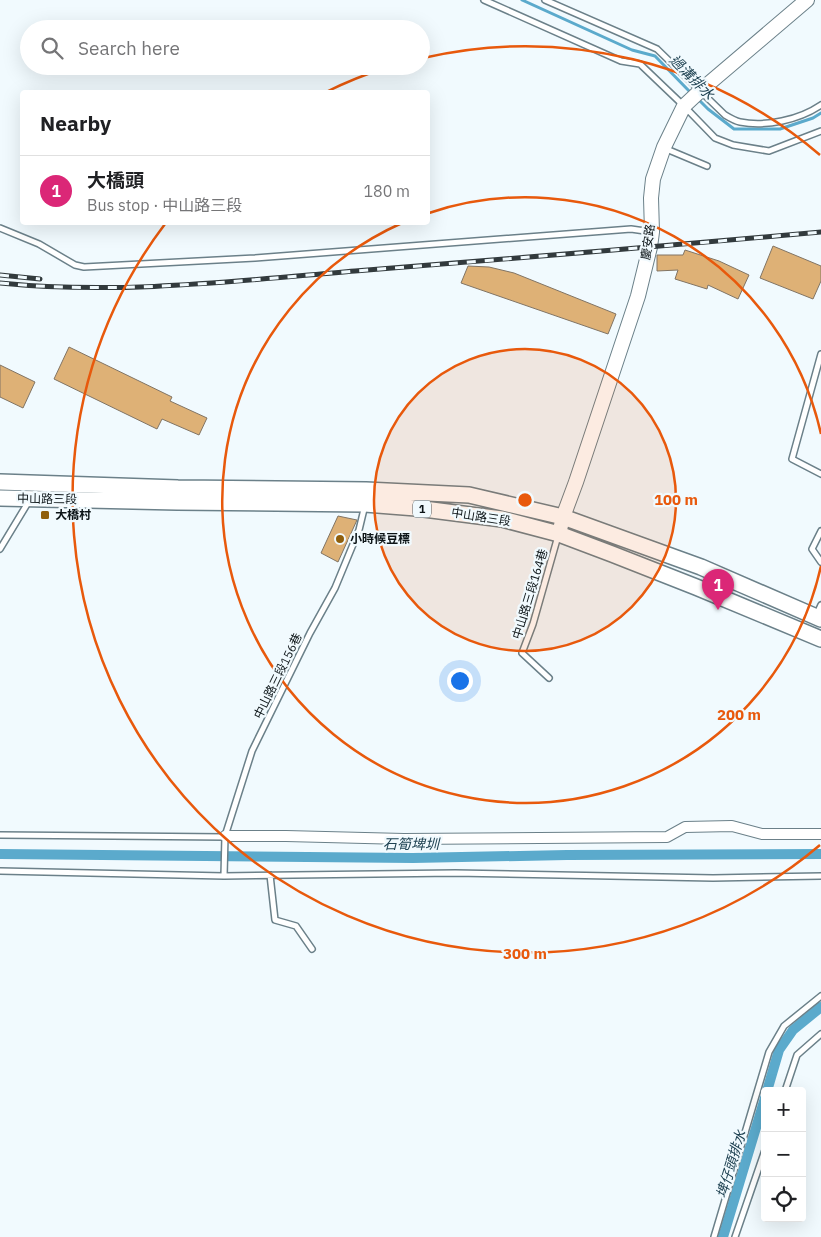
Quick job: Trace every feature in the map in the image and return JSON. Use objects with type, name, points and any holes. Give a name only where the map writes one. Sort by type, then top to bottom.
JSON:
[{"type":"main road","name":"中山路三段","points":[[0,482],[366,497],[416,508],[502,519],[559,534],[696,586],[821,639]]},
{"type":"main road","name":"中山路三段","points":[[0,498],[469,495],[563,517],[701,567],[819,613]]},
{"type":"street","name":"慶安路","points":[[559,534],[563,517],[638,296],[652,232],[651,198],[653,179],[664,147],[684,106],[807,0]]},
{"type":"street","points":[[225,836],[404,839],[667,836],[685,827],[732,826],[762,834],[821,834]]},
{"type":"lane","points":[[484,0],[621,61],[640,64],[715,138],[733,145],[769,151],[821,131]]},
{"type":"lane","points":[[545,0],[657,49],[725,116],[738,122],[761,124],[780,121],[812,111],[821,105]]},
{"type":"lane","points":[[664,147],[707,166]]},
{"type":"lane","points":[[0,228],[38,244],[76,265],[84,267],[255,258],[631,229],[652,232]]},
{"type":"lane","points":[[821,354],[792,459],[821,474]]},
{"type":"lane","name":"中山路三段156巷","points":[[224,876],[225,836],[252,751],[310,633],[336,588],[359,530],[366,497]]},
{"type":"lane","points":[[0,549],[31,499]]},
{"type":"lane","points":[[821,531],[812,549],[821,562]]},
{"type":"lane","name":"中山路三段164巷","points":[[549,678],[522,653],[533,624],[559,534]]},
{"type":"lane","points":[[0,835],[225,836]]},
{"type":"lane","points":[[0,871],[224,876],[455,873],[713,878],[821,876]]},
{"type":"lane","points":[[270,876],[275,920],[296,926],[312,949]]},
{"type":"lane","points":[[714,1237],[769,1052],[784,1026],[821,996]]},
{"type":"lane","points":[[786,1087],[798,1055],[821,1034]]},
{"type":"lane","points":[[735,1237],[761,1162]]},
{"type":"building","points":[[773,246],[821,266],[821,281],[813,299],[760,278]]},
{"type":"building","points":[[685,250],[719,261],[749,275],[738,299],[708,285],[707,289],[675,279],[678,270],[657,271],[657,255],[683,255]]},
{"type":"building","points":[[468,266],[489,267],[514,273],[616,314],[608,334],[461,283]]},
{"type":"building","points":[[69,347],[172,397],[170,401],[207,418],[199,435],[162,419],[157,429],[54,379]]},
{"type":"building","points":[[0,365],[35,382],[23,408],[0,397]]},
{"type":"building","points":[[338,516],[357,520],[338,562],[321,553]]},
{"type":"waterway","name":"過溝排水","points":[[522,0],[632,50],[655,56],[691,93]]},
{"type":"waterway","name":"過溝排水","points":[[698,99],[734,129],[780,129],[813,118],[821,113]]},
{"type":"waterway","name":"石筍埤圳","points":[[0,854],[413,858],[821,854]]},
{"type":"waterway","name":"埤仔頭排水","points":[[768,1087],[779,1050],[793,1030],[821,1007]]},
{"type":"waterway","name":"埤仔頭排水","points":[[723,1237],[761,1111]]},
{"type":"railway","points":[[0,283],[89,288],[178,285],[821,232]]},
{"type":"railway","points":[[0,275],[40,279]]},
{"type":"place","name":"大橋村","points":[[45,515]]},
{"type":"place","name":"小時候豆標","points":[[340,539]]},
{"type":"place","name":"大橋頭","points":[[718,610]]}]
